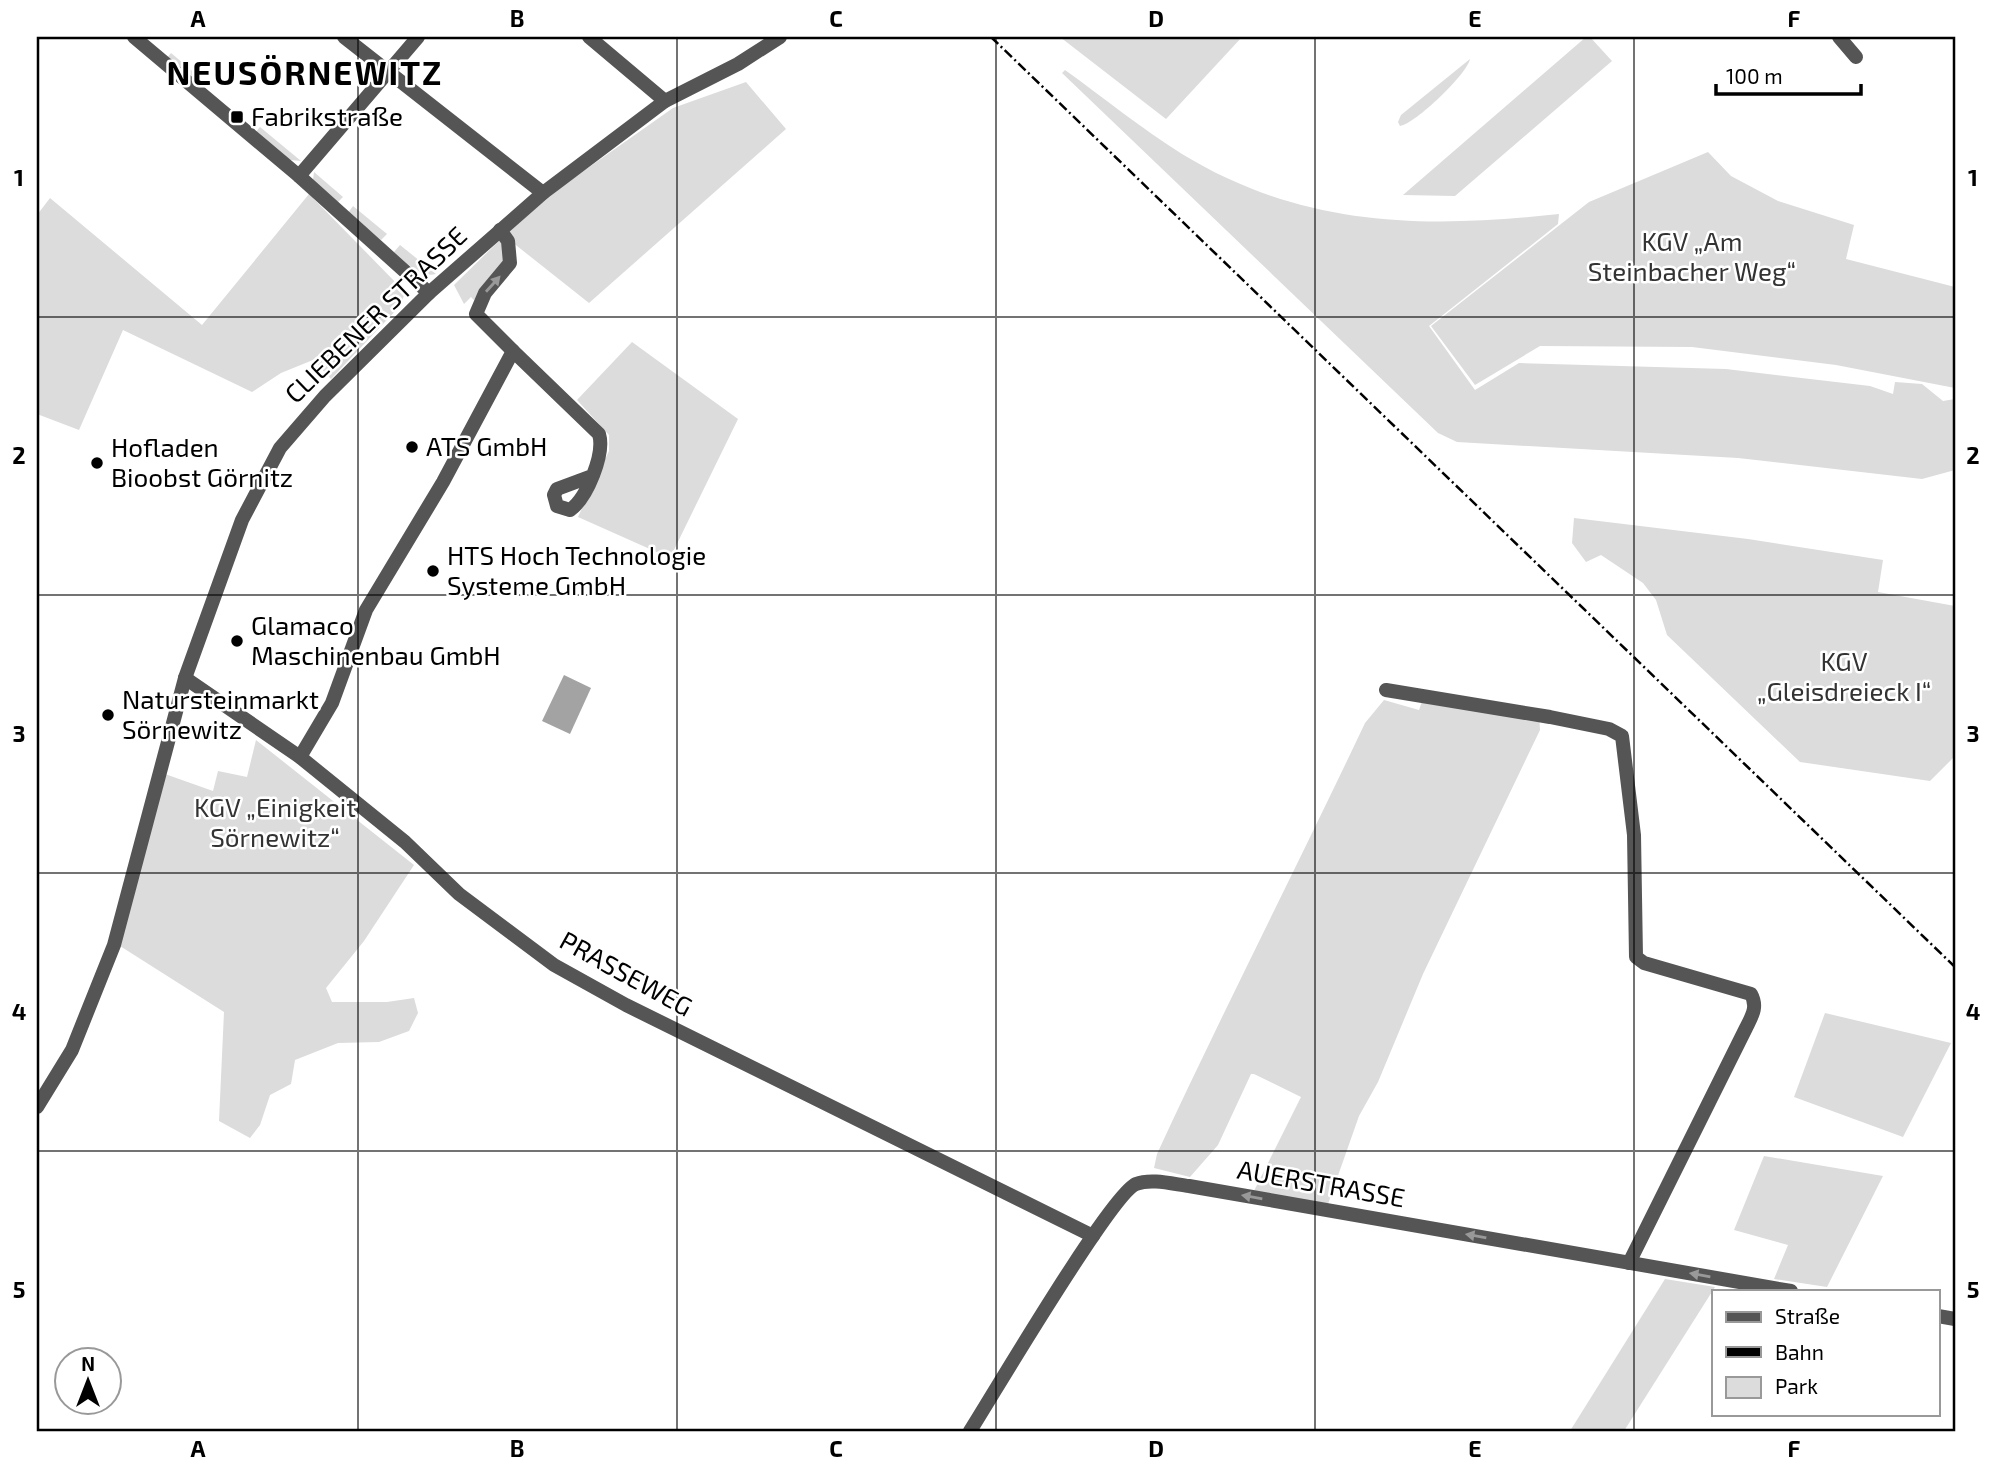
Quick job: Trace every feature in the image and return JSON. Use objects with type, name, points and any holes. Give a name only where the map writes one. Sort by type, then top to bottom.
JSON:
[{"type":"street","points":[[134,37],[299,176],[429,293]]},
{"type":"street","points":[[344,37],[543,193]]},
{"type":"street","points":[[299,176],[418,37]]},
{"type":"street","points":[[589,37],[665,100]]},
{"type":"street","name":"CLIEBENER STRASSE","points":[[37,1107],[72,1050],[114,945],[185,678],[242,520],[271,462],[300,423],[429,293],[543,193],[665,100],[738,64],[780,37]]},
{"type":"street","points":[[1839,37],[1856,57]]},
{"type":"street","points":[[500,230],[510,251],[510,263],[485,293],[476,314],[594,427],[601,448],[592,476]]},
{"type":"street","points":[[300,757],[332,703],[366,611],[443,482],[513,351]]},
{"type":"street","name":"PRASSEWEG","points":[[185,678],[300,757],[405,842],[459,894],[554,965],[626,1005],[1093,1236]]},
{"type":"street","points":[[1386,690],[1538,714],[1609,729],[1622,736],[1634,835],[1636,957],[1644,962],[1751,994],[1755,1000],[1755,1007],[1746,1028],[1629,1263]]},
{"type":"street","name":"AUERSTRASSE","points":[[970,1431],[1093,1236],[1121,1197],[1135,1184],[1150,1182],[1189,1186],[1785,1290]]},
{"type":"green space","points":[[1060,37],[1242,37],[1166,119]]},
{"type":"green space","points":[[1586,37],[1590,37],[1612,61],[1455,196],[1403,195]]},
{"type":"green space","points":[[171,53],[203,80],[199,85],[167,58]]},
{"type":"green space","points":[[1470,59],[1440,97],[1400,126],[1398,122],[1401,115]]},
{"type":"green space","points":[[1065,70],[1182,154],[1227,178],[1272,196],[1318,209],[1364,217],[1412,221],[1509,219],[1559,214],[1558,224],[1429,326],[1475,390],[1519,363],[1726,369],[1870,386],[1893,394],[1895,382],[1922,384],[1943,401],[1955,399],[1955,470],[1922,479],[1738,458],[1457,442],[1438,433],[1062,73]]},
{"type":"green space","points":[[746,82],[786,129],[589,303],[512,242],[509,230],[568,182],[673,108]]},
{"type":"green space","points":[[260,127],[301,161],[290,160],[255,133]]},
{"type":"green space","name":"KGV „Am Steinbacher Weg“","points":[[1708,152],[1731,176],[1778,201],[1854,225],[1846,259],[1955,287],[1955,388],[1836,365],[1692,347],[1540,346],[1475,385],[1431,326],[1589,202]]},
{"type":"green space","points":[[314,172],[343,197],[337,203],[313,180]]},
{"type":"green space","points":[[309,194],[405,292],[401,305],[331,379],[313,360],[281,373],[252,392],[123,330],[79,430],[37,414],[37,215],[50,198],[202,325]]},
{"type":"green space","points":[[353,206],[387,234],[381,240],[348,213]]},
{"type":"green space","points":[[501,239],[505,266],[474,300],[471,297],[464,304],[454,285]]},
{"type":"green space","points":[[400,245],[436,274],[424,274],[408,264],[394,252]]},
{"type":"green space","points":[[632,342],[738,419],[670,558],[578,517],[609,451],[609,435],[577,400]]},
{"type":"green space","name":"KGV „Gleisdreieck I“","points":[[1574,518],[1748,539],[1883,560],[1878,592],[1955,606],[1955,756],[1930,781],[1800,762],[1667,635],[1656,600],[1643,583],[1601,555],[1586,562],[1572,543]]},
{"type":"green space","points":[[1424,696],[1539,713],[1540,730],[1423,974],[1378,1082],[1359,1116],[1328,1204],[1253,1193],[1301,1097],[1254,1074],[1251,1074],[1218,1145],[1190,1177],[1154,1168],[1157,1154],[1182,1100],[1365,723],[1384,700],[1419,710]]},
{"type":"green space","name":"KGV „Einigkeit Sörnewitz“","points":[[256,740],[414,865],[364,941],[326,988],[332,1002],[387,1002],[414,998],[418,1013],[409,1031],[379,1042],[338,1043],[295,1060],[291,1084],[270,1095],[260,1125],[250,1138],[219,1121],[224,1012],[120,946],[165,774],[213,791],[218,771],[247,777]]},
{"type":"green space","points":[[1825,1013],[1951,1043],[1903,1137],[1794,1097]]},
{"type":"green space","points":[[1764,1156],[1883,1176],[1827,1287],[1774,1279],[1788,1245],[1734,1230]]},
{"type":"green space","points":[[1665,1279],[1715,1287],[1624,1431],[1570,1431]]},
{"type":"shaded area","points":[[564,675],[591,688],[570,734],[542,721]]},
{"type":"railway","points":[[991,37],[1955,967]]},
{"type":"place","name":"Fabrikstraße","points":[[237,117]]},
{"type":"place","name":"ATS GmbH","points":[[412,447]]},
{"type":"place","name":"Hofladen Bioobst Görnitz","points":[[97,463]]},
{"type":"place","name":"HTS Hoch Technologie Systeme GmbH","points":[[433,571]]},
{"type":"place","name":"Glamaco Maschinenbau GmbH","points":[[237,641]]},
{"type":"place","name":"Natursteinmarkt Sörnewitz","points":[[108,715]]},
{"type":"district","name":"NEUSÖRNEWITZ","points":[[305,73]]}]
